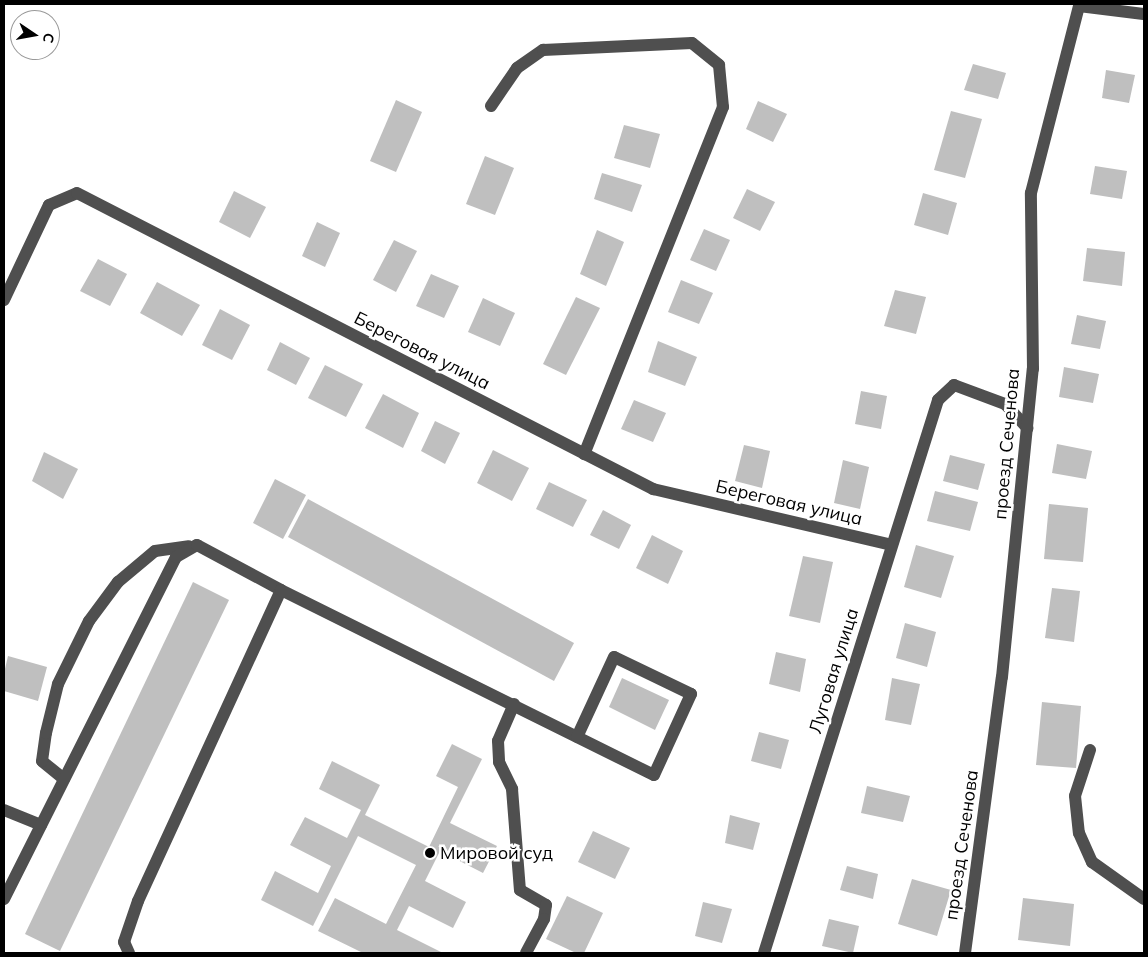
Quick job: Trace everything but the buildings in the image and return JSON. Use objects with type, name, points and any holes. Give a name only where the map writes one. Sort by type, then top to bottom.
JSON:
[{"type":"street","name":"проезд Сеченова","points":[[965,953],[1002,678],[1033,369],[1031,193],[1079,6],[1144,14]]},
{"type":"street","points":[[491,106],[517,68],[544,50],[692,43],[719,65],[723,107],[584,454]]},
{"type":"street","name":"Береговая улица","points":[[4,300],[49,206],[77,193],[653,489],[892,545]]},
{"type":"street","name":"Луговая улица","points":[[764,953],[938,400],[954,385],[1004,404],[1027,428]]},
{"type":"street","points":[[4,899],[176,557],[197,546]]},
{"type":"street","points":[[64,779],[42,761],[46,734],[58,684],[90,621],[118,582],[155,551],[197,546],[281,590],[514,704],[577,737],[654,776],[691,694],[614,657],[577,737]]},
{"type":"street","points":[[129,953],[124,942],[138,902],[281,590]]},
{"type":"street","points":[[514,704],[498,741],[499,762],[512,789],[520,890],[546,905],[544,919],[526,953]]},
{"type":"street","points":[[1090,750],[1075,796],[1078,833],[1092,862],[1144,899]]},
{"type":"street","points":[[4,810],[41,825]]},
{"type":"place","name":"Мировой суд","points":[[430,853]]}]
